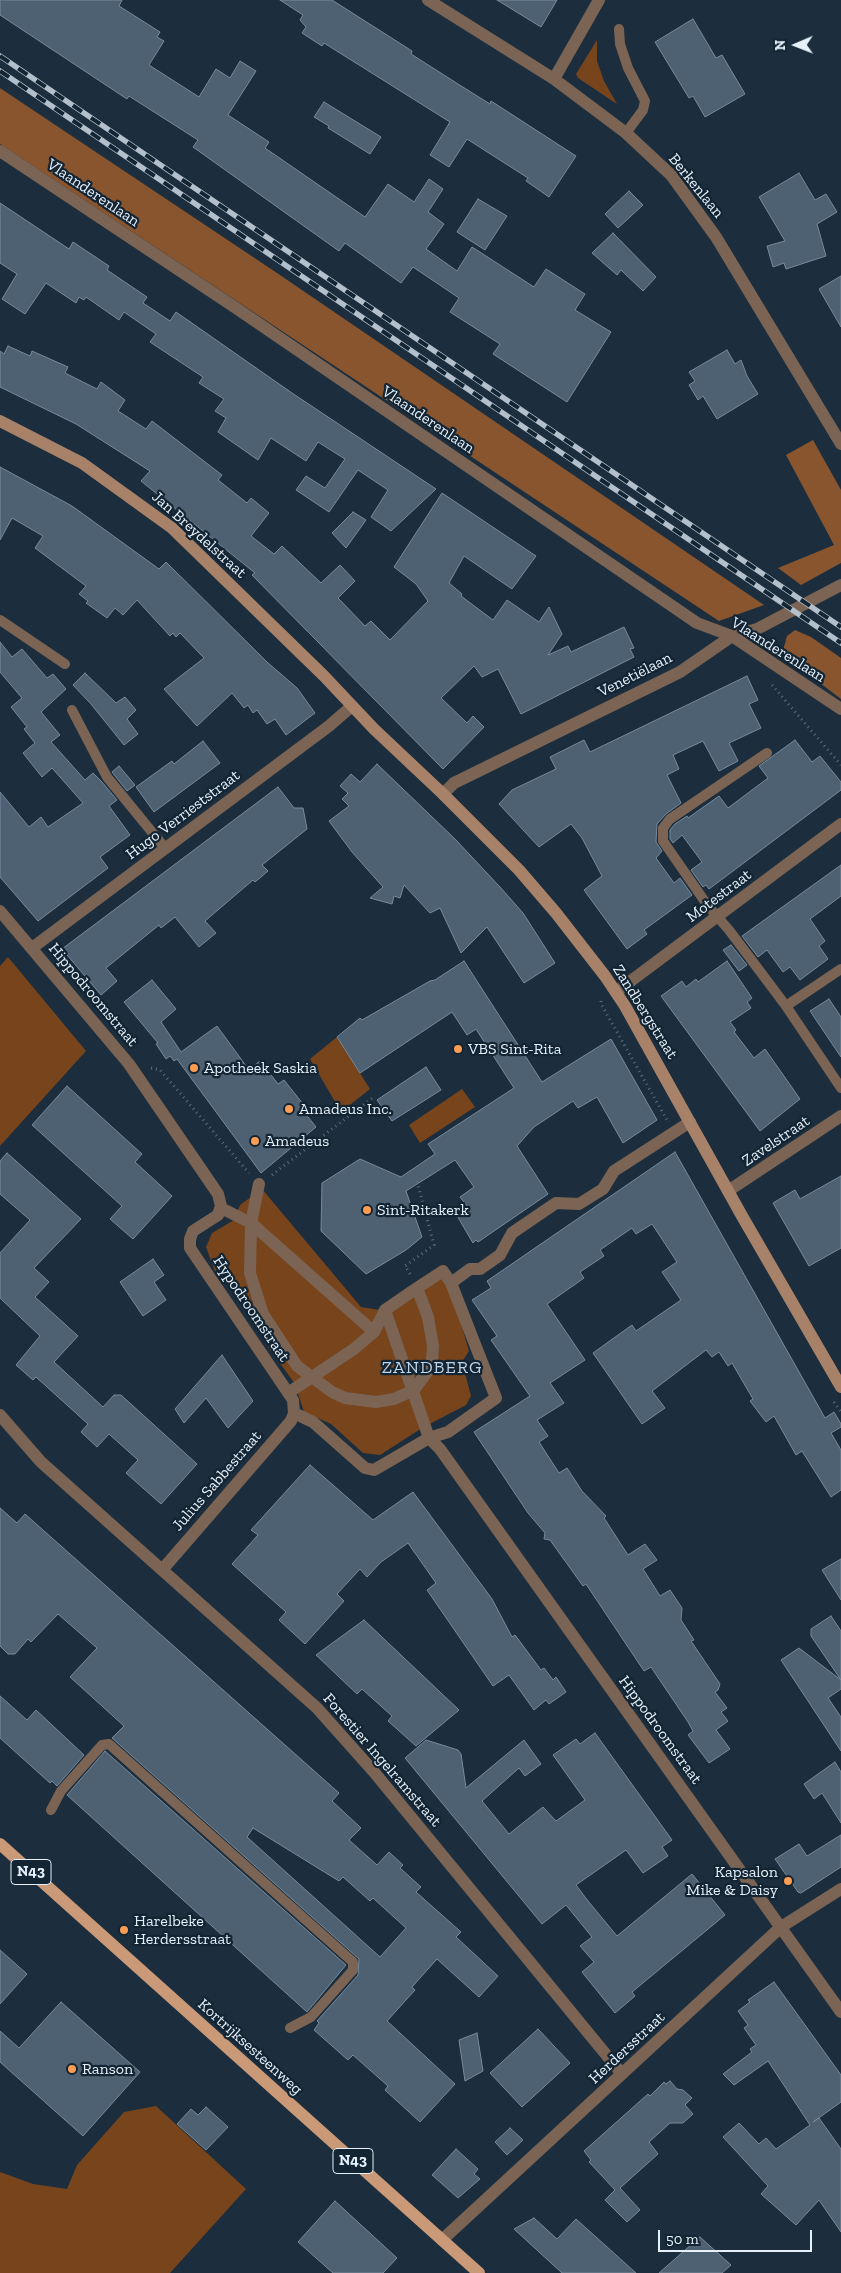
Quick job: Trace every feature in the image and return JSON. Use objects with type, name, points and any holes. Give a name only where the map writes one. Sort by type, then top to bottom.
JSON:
[{"type":"main road","name":"Kortrijksesteenweg","points":[[0,1844],[479,2273]]},
{"type":"street","name":"Berkenlaan","points":[[428,0],[554,79],[626,133],[671,175],[716,237],[841,444]]},
{"type":"street","points":[[554,79],[599,0]]},
{"type":"street","name":"Vlaanderenlaan","points":[[0,150],[236,308],[697,623],[732,636],[841,710]]},
{"type":"street","name":"Jan Breydelstraat","points":[[0,421],[82,463],[172,528],[352,706]]},
{"type":"street","name":"Venetiëlaan","points":[[443,794],[454,783],[680,672],[732,636],[757,629],[841,585]]},
{"type":"street","name":"Zandbergstraat","points":[[352,706],[519,870],[556,913],[616,992],[728,1192],[841,1387]]},
{"type":"street","name":"Hugo Verrieststraat","points":[[32,948],[329,726],[352,706]]},
{"type":"street","name":"Motestraat","points":[[616,992],[841,824]]},
{"type":"street","name":"Hippodroomstraat","points":[[0,911],[129,1064]]},
{"type":"street","points":[[129,1064],[216,1190],[221,1208],[251,1223],[374,1332]]},
{"type":"street","name":"Zavelstraat","points":[[728,1192],[841,1116]]},
{"type":"street","points":[[451,1283],[470,1269],[480,1269],[500,1255],[512,1233],[556,1203],[579,1204],[603,1189],[614,1171],[690,1122]]},
{"type":"street","points":[[259,1184],[251,1223],[250,1273],[263,1314],[297,1366],[310,1378],[332,1392],[361,1402],[394,1399],[414,1390],[427,1372],[432,1360],[433,1346],[428,1317],[417,1288]]},
{"type":"street","name":"Hypodroomstraat","points":[[221,1208],[216,1218],[193,1231],[190,1239],[190,1248],[293,1400],[294,1413]]},
{"type":"street","points":[[288,1393],[354,1349],[374,1332],[385,1310],[443,1272],[451,1283],[496,1398],[448,1432],[429,1438],[374,1470],[365,1468],[313,1422],[294,1413]]},
{"type":"street","points":[[385,1310],[429,1438]]},
{"type":"street","name":"Julius Sabbestraat","points":[[162,1570],[291,1421],[294,1413]]},
{"type":"street","name":"Forestier Ingelramstraat","points":[[0,1415],[41,1462],[316,1708],[346,1739],[622,2074]]},
{"type":"street","name":"Hippodroomstraat","points":[[429,1438],[440,1449],[841,2012]]},
{"type":"street","name":"Herdersstraat","points":[[442,2240],[781,1927],[841,1889]]},
{"type":"lane","points":[[619,29],[620,44],[628,68],[645,101],[643,110],[626,133]]},
{"type":"lane","points":[[0,620],[65,664]]},
{"type":"lane","points":[[72,710],[107,777],[165,848]]},
{"type":"lane","points":[[767,753],[670,819],[664,828],[663,840],[666,848],[786,1006],[841,1088]]},
{"type":"lane","points":[[786,1006],[841,969]]},
{"type":"lane","points":[[52,1810],[61,1791],[102,1745],[109,1744],[353,1962],[353,1970],[311,2016],[290,2028]]},
{"type":"path","points":[[777,666],[768,681],[841,765]]},
{"type":"path","points":[[129,1064],[160,1070],[259,1184],[375,1096]]},
{"type":"path","points":[[416,1181],[434,1245],[405,1266],[417,1288]]},
{"type":"shaded area","points":[[597,40],[597,61],[604,81],[617,104],[578,78],[576,74]]},
{"type":"shaded area","points":[[0,88],[277,273],[764,605],[719,621],[0,144]]},
{"type":"shaded area","points":[[813,440],[841,490],[841,563],[801,585],[778,568],[834,545],[786,455]]},
{"type":"shaded area","points":[[795,630],[811,637],[841,658],[841,699],[782,654],[787,636]]},
{"type":"shaded area","points":[[8,957],[86,1051],[0,1146],[0,966]]},
{"type":"shaded area","points":[[337,1037],[370,1089],[341,1112],[310,1059]]},
{"type":"shaded area","points":[[462,1089],[475,1107],[420,1143],[409,1125]]},
{"type":"shaded area","points":[[262,1189],[361,1307],[380,1310],[444,1267],[469,1351],[462,1362],[471,1396],[466,1405],[422,1428],[380,1455],[363,1453],[331,1424],[304,1412],[295,1384],[268,1347],[275,1343],[223,1267],[215,1271],[206,1247],[212,1233],[234,1220],[240,1205]]},
{"type":"shaded area","points":[[156,2106],[246,2189],[170,2273],[0,2273],[0,2172],[33,2184],[67,2189],[77,2165],[124,2112]]},
{"type":"building","points":[[0,0],[122,0],[119,6],[160,32],[157,37],[164,41],[149,65],[199,97],[216,69],[230,78],[240,61],[256,71],[228,115],[269,142],[265,148],[365,217],[388,184],[414,202],[429,179],[443,189],[428,212],[444,224],[426,249],[457,271],[472,247],[534,287],[546,269],[585,294],[575,310],[611,332],[567,402],[493,354],[500,344],[450,312],[459,298],[413,267],[401,283],[345,243],[339,251],[193,147],[198,140],[129,96],[127,99],[0,15]]},
{"type":"building","points":[[280,0],[332,0],[412,51],[411,54],[490,104],[491,101],[576,156],[549,197],[526,181],[528,178],[467,139],[449,167],[430,155],[450,122],[324,43],[322,46],[302,33],[306,27],[300,20],[303,15]]},
{"type":"building","points":[[497,0],[557,0],[541,27]]},
{"type":"building","points":[[693,19],[716,58],[722,55],[745,94],[705,117],[693,96],[689,98],[655,42]]},
{"type":"building","points":[[324,102],[381,137],[370,154],[314,117]]},
{"type":"building","points":[[799,173],[815,200],[826,194],[837,212],[817,224],[826,256],[786,269],[784,263],[773,267],[767,246],[785,241],[759,197]]},
{"type":"building","points":[[629,191],[643,205],[618,228],[605,214]]},
{"type":"building","points":[[478,199],[507,216],[485,250],[457,232]]},
{"type":"building","points":[[0,203],[69,249],[73,242],[109,266],[107,270],[147,297],[143,303],[170,321],[176,312],[292,393],[436,489],[391,531],[371,517],[388,490],[358,470],[329,512],[296,490],[306,476],[325,488],[345,459],[318,442],[306,461],[271,438],[258,460],[218,432],[226,418],[215,411],[224,399],[199,383],[203,377],[150,342],[156,334],[124,312],[119,320],[86,297],[84,300],[79,297],[76,303],[46,283],[25,314],[2,299],[17,274],[0,263]]},
{"type":"building","points":[[613,233],[656,277],[643,291],[621,270],[617,275],[592,253]]},
{"type":"building","points":[[841,276],[841,327],[819,289]]},
{"type":"building","points":[[8,346],[30,356],[32,351],[68,367],[65,373],[97,389],[101,382],[125,400],[118,411],[146,429],[152,421],[222,475],[218,480],[247,503],[251,498],[269,513],[251,536],[274,554],[282,546],[321,583],[340,565],[355,581],[338,598],[365,626],[371,621],[390,640],[428,601],[416,584],[394,567],[442,493],[536,556],[512,589],[464,556],[449,583],[462,594],[461,596],[493,620],[507,600],[539,622],[549,607],[562,634],[548,655],[568,646],[571,652],[624,627],[634,648],[630,649],[634,657],[521,714],[498,669],[482,677],[474,666],[441,698],[467,723],[473,716],[484,727],[443,769],[252,575],[255,573],[141,481],[150,471],[76,424],[0,387],[0,351],[4,354]]},
{"type":"building","points":[[727,350],[735,364],[741,360],[747,376],[758,394],[717,419],[703,396],[698,400],[689,385],[695,381],[689,372]]},
{"type":"building","points":[[0,467],[72,506],[159,569],[166,562],[267,662],[297,688],[315,713],[286,735],[275,719],[267,724],[257,710],[253,713],[248,705],[244,708],[232,693],[197,726],[164,689],[204,658],[180,633],[176,637],[173,633],[170,636],[137,600],[123,615],[115,608],[107,618],[86,603],[88,601],[79,594],[86,586],[35,548],[43,536],[12,518],[0,540]]},
{"type":"building","points":[[353,512],[366,520],[346,548],[332,533]]},
{"type":"building","points":[[0,642],[12,657],[22,649],[47,678],[53,674],[66,689],[41,712],[60,735],[51,742],[85,780],[93,773],[102,782],[117,800],[109,806],[130,835],[100,857],[108,868],[38,921],[0,877],[0,792],[29,827],[41,817],[48,827],[83,803],[52,768],[42,777],[23,753],[35,743],[24,729],[27,727],[11,707],[22,698],[0,672]]},
{"type":"building","points":[[85,673],[116,703],[125,697],[136,710],[127,719],[138,734],[124,745],[73,685]]},
{"type":"building","points":[[747,676],[758,700],[749,704],[761,728],[729,743],[738,761],[719,771],[703,741],[673,755],[679,769],[667,775],[681,803],[666,814],[657,824],[656,842],[662,851],[656,858],[674,883],[680,878],[692,895],[644,930],[647,934],[627,949],[584,890],[602,876],[582,838],[571,824],[539,847],[499,804],[512,790],[556,769],[550,757],[584,740],[590,752]]},
{"type":"building","points":[[795,740],[812,762],[820,756],[841,782],[841,790],[709,889],[706,885],[703,887],[691,870],[702,862],[682,835],[673,843],[670,839],[670,830],[675,824],[687,816],[688,818],[719,796],[728,808],[768,778],[759,766]]},
{"type":"building","points":[[203,741],[220,763],[154,812],[136,787],[172,761],[174,764]]},
{"type":"building","points":[[377,764],[455,839],[500,887],[523,913],[555,963],[524,983],[487,927],[461,953],[440,908],[430,913],[404,885],[400,898],[394,896],[392,904],[370,898],[383,887],[352,852],[329,821],[349,806],[342,799],[348,793],[340,786],[351,774],[360,782]]},
{"type":"building","points":[[119,766],[135,785],[127,791],[112,772]]},
{"type":"building","points":[[278,787],[294,808],[303,808],[307,829],[262,865],[268,871],[255,882],[253,880],[205,921],[216,933],[199,947],[175,917],[161,928],[159,925],[106,968],[117,981],[101,995],[62,949]]},
{"type":"building","points":[[841,865],[841,896],[810,919],[825,941],[819,946],[828,959],[800,980],[790,967],[783,972],[767,950],[758,957],[742,936]]},
{"type":"building","points":[[731,945],[747,965],[739,971],[723,950]]},
{"type":"building","points":[[464,961],[542,1082],[611,1039],[657,1120],[623,1143],[597,1097],[578,1108],[573,1101],[534,1127],[517,1146],[548,1194],[478,1242],[476,1240],[473,1243],[456,1214],[467,1206],[460,1197],[474,1187],[455,1160],[406,1191],[422,1237],[406,1250],[366,1274],[321,1231],[322,1183],[360,1159],[401,1177],[435,1154],[428,1144],[514,1088],[476,1029],[467,1035],[452,1012],[360,1073],[337,1037],[360,1018],[362,1020],[430,981],[435,980]]},
{"type":"building","points":[[727,961],[752,998],[747,1002],[751,1008],[730,1022],[736,1030],[734,1032],[754,1058],[765,1049],[800,1099],[760,1131],[661,996],[682,981],[686,987],[696,979],[698,982]]},
{"type":"building","points":[[152,980],[176,1009],[161,1022],[181,1052],[217,1026],[249,1070],[260,1061],[278,1084],[284,1080],[303,1104],[300,1107],[316,1127],[261,1173],[177,1059],[174,1061],[170,1056],[166,1059],[156,1044],[158,1043],[124,1002]]},
{"type":"building","points":[[829,999],[841,1017],[841,1057],[810,1011]]},
{"type":"building","points":[[426,1067],[441,1090],[392,1121],[377,1100]]},
{"type":"building","points":[[67,1086],[142,1154],[135,1162],[172,1196],[133,1239],[110,1219],[122,1206],[32,1125]]},
{"type":"building","points":[[675,1152],[825,1418],[834,1412],[841,1424],[841,1427],[831,1433],[841,1450],[841,1490],[831,1497],[802,1451],[796,1455],[774,1416],[766,1422],[750,1401],[753,1399],[732,1363],[728,1366],[719,1352],[712,1357],[706,1350],[652,1391],[665,1408],[642,1424],[593,1353],[632,1325],[636,1331],[681,1300],[662,1272],[677,1262],[652,1224],[636,1234],[632,1228],[600,1250],[604,1256],[580,1272],[584,1278],[547,1304],[585,1360],[550,1383],[564,1403],[537,1420],[548,1436],[539,1442],[559,1473],[567,1468],[582,1491],[606,1516],[604,1518],[628,1555],[645,1544],[657,1560],[643,1569],[660,1596],[670,1590],[682,1608],[681,1620],[694,1640],[691,1641],[720,1684],[715,1692],[727,1708],[721,1712],[728,1721],[716,1730],[730,1749],[709,1763],[688,1735],[693,1731],[651,1667],[644,1671],[586,1584],[583,1586],[550,1540],[544,1539],[545,1533],[528,1513],[474,1432],[530,1396],[491,1340],[497,1336],[472,1300],[491,1288],[487,1281]]},
{"type":"building","points":[[7,1153],[81,1219],[34,1268],[49,1282],[35,1297],[78,1336],[54,1362],[103,1407],[114,1395],[121,1395],[197,1464],[161,1504],[126,1473],[138,1460],[109,1434],[97,1447],[81,1432],[88,1424],[36,1377],[33,1380],[16,1365],[40,1336],[0,1298],[0,1253],[30,1220],[0,1194],[0,1161]]},
{"type":"building","points":[[841,1176],[841,1248],[809,1266],[773,1203],[795,1190],[800,1199]]},
{"type":"building","points":[[153,1259],[164,1275],[154,1282],[166,1300],[143,1316],[120,1282]]},
{"type":"building","points":[[222,1355],[253,1401],[228,1428],[206,1398],[184,1423],[175,1409]]},
{"type":"building","points":[[310,1465],[373,1520],[413,1492],[492,1599],[512,1637],[515,1635],[541,1670],[544,1668],[553,1680],[556,1677],[566,1692],[549,1704],[546,1700],[534,1710],[509,1675],[493,1686],[427,1590],[436,1583],[408,1543],[381,1562],[367,1577],[360,1569],[337,1594],[344,1601],[305,1644],[279,1620],[286,1612],[232,1564],[258,1535],[251,1530]]},
{"type":"building","points":[[0,1508],[17,1523],[25,1514],[339,1793],[332,1801],[361,1828],[349,1840],[377,1865],[389,1852],[403,1865],[400,1868],[421,1887],[416,1892],[461,1932],[456,1937],[498,1976],[479,1997],[437,1959],[412,1987],[415,1990],[387,2021],[455,2084],[420,2122],[385,2090],[388,2086],[353,2055],[348,2060],[314,2030],[319,2023],[317,2021],[358,1975],[359,1959],[112,1738],[124,1726],[70,1677],[97,1648],[58,1614],[31,1642],[28,1639],[15,1654],[8,1654],[0,1646]],"holes":[[[253,1828],[339,1881],[343,1877],[370,1901],[373,1898],[406,1928],[380,1957],[247,1837]]]},
{"type":"building","points":[[841,1559],[841,1600],[822,1570]]},
{"type":"building","points":[[831,1616],[841,1631],[841,1680],[811,1636],[811,1629]]},
{"type":"building","points":[[364,1620],[459,1710],[416,1746],[388,1721],[392,1716],[362,1689],[357,1694],[316,1655]]},
{"type":"building","points":[[799,1648],[841,1680],[841,1689],[828,1698],[841,1717],[841,1751],[781,1660]]},
{"type":"building","points":[[0,1696],[27,1720],[36,1710],[84,1755],[57,1786],[52,1781],[50,1783],[0,1738]]},
{"type":"building","points":[[595,1733],[672,1840],[662,1847],[668,1856],[643,1873],[626,1850],[576,1885],[617,1936],[692,1874],[725,1915],[632,1992],[635,1996],[615,2013],[582,1972],[594,1962],[580,1946],[592,1937],[566,1905],[542,1924],[405,1758],[426,1740],[458,1750],[461,1754],[466,1788],[524,1740],[541,1764],[525,1776],[519,1768],[482,1801],[509,1834],[543,1807],[556,1821],[585,1800],[553,1755],[576,1739],[580,1744]]},
{"type":"building","points":[[105,1751],[346,1965],[307,2012],[67,1795]]},
{"type":"building","points":[[835,1762],[841,1772],[841,1823],[822,1793],[814,1799],[804,1784]]},
{"type":"building","points":[[841,1835],[841,1867],[801,1893],[798,1892],[775,1859],[799,1844],[807,1856]]},
{"type":"building","points":[[0,1950],[27,1974],[0,2004]]},
{"type":"building","points":[[774,1982],[841,2075],[841,2102],[813,2122],[819,2118],[841,2149],[841,2232],[819,2200],[796,2225],[761,2194],[768,2186],[723,2137],[739,2123],[759,2144],[766,2138],[776,2149],[810,2125],[768,2061],[734,2085],[723,2074],[752,2052],[750,2049],[756,2045],[744,2028],[748,2025],[738,2011],[750,2002],[748,2000]]},
{"type":"building","name":"Ranson","points":[[61,2002],[140,2072],[83,2136],[0,2062],[0,2031],[19,2048]]},
{"type":"building","points":[[538,2029],[570,2063],[522,2107],[490,2073]]},
{"type":"building","points":[[477,2033],[483,2071],[465,2081],[459,2040]]},
{"type":"building","points":[[670,2081],[677,2089],[683,2090],[692,2098],[685,2105],[693,2114],[683,2123],[670,2123],[649,2142],[658,2154],[620,2188],[640,2210],[627,2222],[605,2200],[615,2190],[589,2162],[591,2160],[584,2151],[648,2094],[650,2096],[664,2082],[666,2084]]},
{"type":"building","points":[[206,2107],[228,2127],[206,2150],[177,2124],[191,2109],[198,2115]]},
{"type":"building","points":[[510,2128],[523,2140],[507,2155],[495,2142]]},
{"type":"building","points":[[456,2149],[478,2169],[474,2174],[480,2179],[458,2198],[432,2175]]},
{"type":"building","points":[[335,2201],[397,2258],[383,2273],[333,2273],[298,2242]]},
{"type":"building","points":[[534,2218],[557,2239],[576,2219],[636,2273],[562,2273],[514,2229]]},
{"type":"building","points":[[700,2237],[731,2265],[722,2273],[659,2273]]},
{"type":"railway","points":[[0,56],[841,627]]},
{"type":"railway","points":[[0,71],[841,643]]},
{"type":"place","name":"VBS Sint-Rita","points":[[458,1049]]},
{"type":"place","name":"Apotheek Saskia","points":[[194,1068]]},
{"type":"place","name":"Amadeus Inc.","points":[[289,1109]]},
{"type":"place","name":"Amadeus","points":[[255,1141]]},
{"type":"place","name":"Sint-Ritakerk","points":[[367,1210]]},
{"type":"place","name":"Kapsalon Mike & Daisy","points":[[788,1881]]},
{"type":"place","name":"Harelbeke Herdersstraat","points":[[124,1930]]},
{"type":"place","name":"Ranson","points":[[72,2069]]},
{"type":"district","name":"ZANDBERG","points":[[432,1368]]}]
